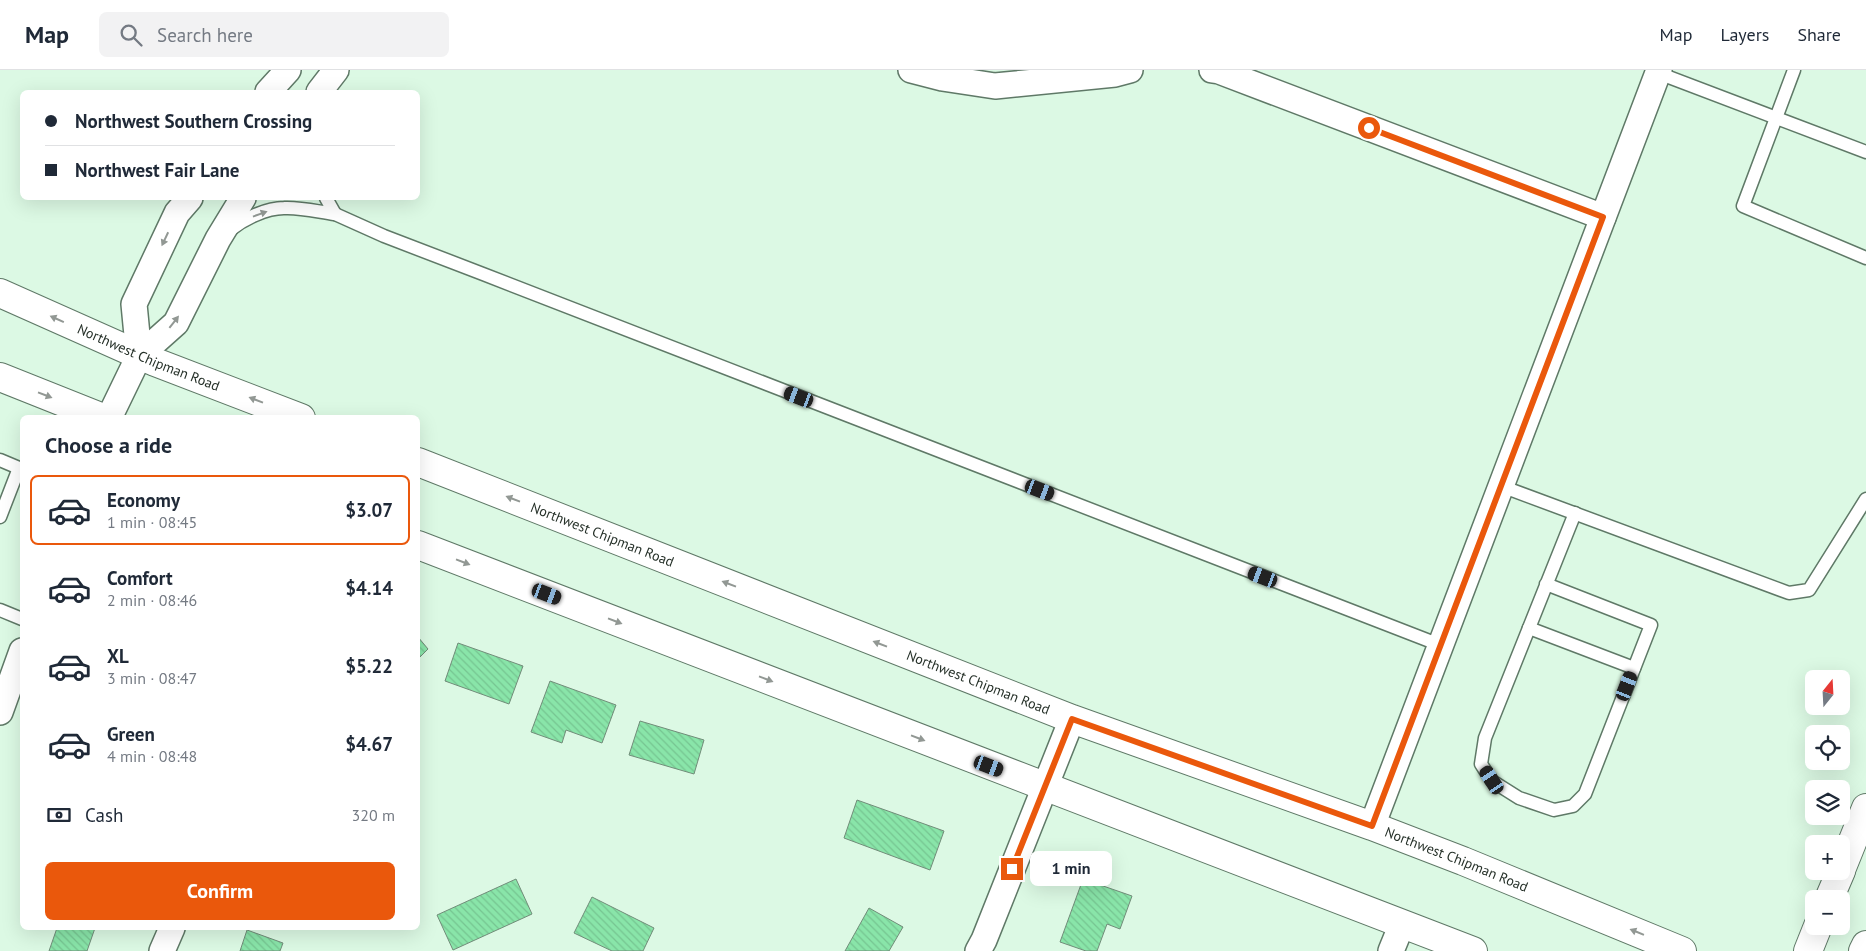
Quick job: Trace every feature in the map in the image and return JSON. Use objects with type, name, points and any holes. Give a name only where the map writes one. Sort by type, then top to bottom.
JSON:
[{"type":"main road","name":"Northwest Chipman Road","points":[[0,293],[139,356],[293,415]]},
{"type":"main road","points":[[0,377],[95,415]]},
{"type":"main road","name":"Northwest Chipman Road","points":[[420,463],[1072,719],[1372,826],[1463,861],[1682,951]]},
{"type":"main road","points":[[420,546],[1473,951]]},
{"type":"main road","points":[[1850,848],[1866,808]]},
{"type":"main road","points":[[1808,951],[1814,935]]},
{"type":"main road","points":[[1863,951],[1866,945]]},
{"type":"street","points":[[270,90],[288,70]]},
{"type":"street","points":[[321,90],[336,70]]},
{"type":"street","points":[[911,70],[942,78],[995,86],[1115,74],[1130,70]]},
{"type":"street","points":[[1212,70],[1219,71],[1603,217]]},
{"type":"street","points":[[1372,826],[1659,72]]},
{"type":"street","points":[[139,356],[134,304],[177,213],[188,200]]},
{"type":"street","points":[[110,415],[139,356],[176,323],[218,239],[241,200]]},
{"type":"street","points":[[0,712],[20,657]]},
{"type":"street","points":[[978,951],[1072,719]]},
{"type":"street","points":[[1391,951],[1402,924]]},
{"type":"street","points":[[162,951],[171,930]]},
{"type":"lane","points":[[1794,70],[1743,206],[1866,258]]},
{"type":"lane","points":[[1659,72],[1866,152]]},
{"type":"lane","points":[[327,200],[335,214]]},
{"type":"lane","points":[[218,239],[248,218],[271,210],[284,208],[335,214],[384,236],[1440,645]]},
{"type":"lane","points":[[0,460],[19,468],[0,517]]},
{"type":"lane","points":[[1501,486],[1789,593],[1810,590],[1866,499]]},
{"type":"lane","points":[[1546,584],[1651,625],[1585,794],[1573,806],[1554,810],[1519,798],[1492,780],[1481,764],[1484,738],[1529,628],[1546,584],[1575,513]]},
{"type":"lane","points":[[0,610],[20,618]]},
{"type":"lane","points":[[1529,628],[1634,668]]},
{"type":"building","points":[[420,639],[428,649],[420,657]]},
{"type":"building","points":[[458,643],[523,666],[509,704],[445,681]]},
{"type":"building","points":[[550,681],[616,705],[602,743],[566,730],[562,743],[531,732]]},
{"type":"building","points":[[640,721],[704,740],[694,774],[629,755]]},
{"type":"building","points":[[857,800],[944,831],[930,870],[844,838]]},
{"type":"building","points":[[516,879],[532,914],[453,950],[437,915]]},
{"type":"building","points":[[1083,879],[1132,896],[1120,929],[1107,924],[1097,951],[1086,951],[1060,942]]},
{"type":"building","points":[[592,897],[654,928],[643,951],[612,951],[574,933]]},
{"type":"building","points":[[869,908],[903,927],[889,951],[845,951]]},
{"type":"building","points":[[56,930],[94,930],[87,951],[49,951]]},
{"type":"building","points":[[247,930],[283,943],[280,951],[240,951]]},
{"type":"route","points":[[1012,869],[1072,719],[1372,826],[1603,217],[1369,128]]}]
